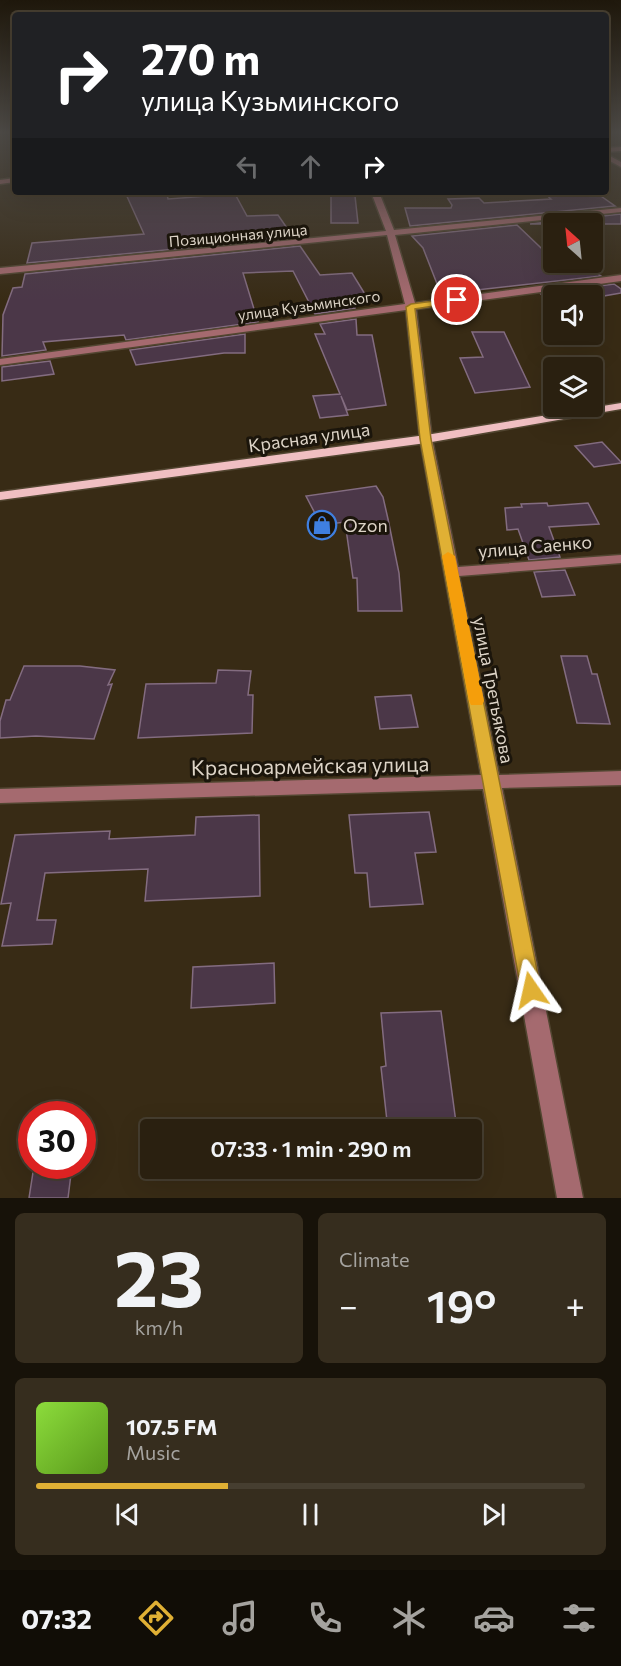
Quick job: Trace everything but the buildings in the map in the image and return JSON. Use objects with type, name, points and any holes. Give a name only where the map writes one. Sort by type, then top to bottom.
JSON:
[{"type":"main road","name":"Красная улица","points":[[0,496],[426,439],[621,406]]},
{"type":"street","name":"улица Третьякова","points":[[376,195],[391,234],[411,307],[426,439],[570,1198]]},
{"type":"street","name":"Позиционная улица","points":[[0,271],[621,210]]},
{"type":"street","name":"улица Кузьминского","points":[[0,362],[621,278]]},
{"type":"street","name":"улица Саенко","points":[[451,572],[621,559]]},
{"type":"street","name":"Красноармейская улица","points":[[0,796],[621,778]]},
{"type":"slow traffic","points":[[448,556],[476,701]]},
{"type":"place","name":"Ozon","points":[[322,525]]},
{"type":"route","points":[[457,300],[411,307],[426,439],[531,990]]}]
